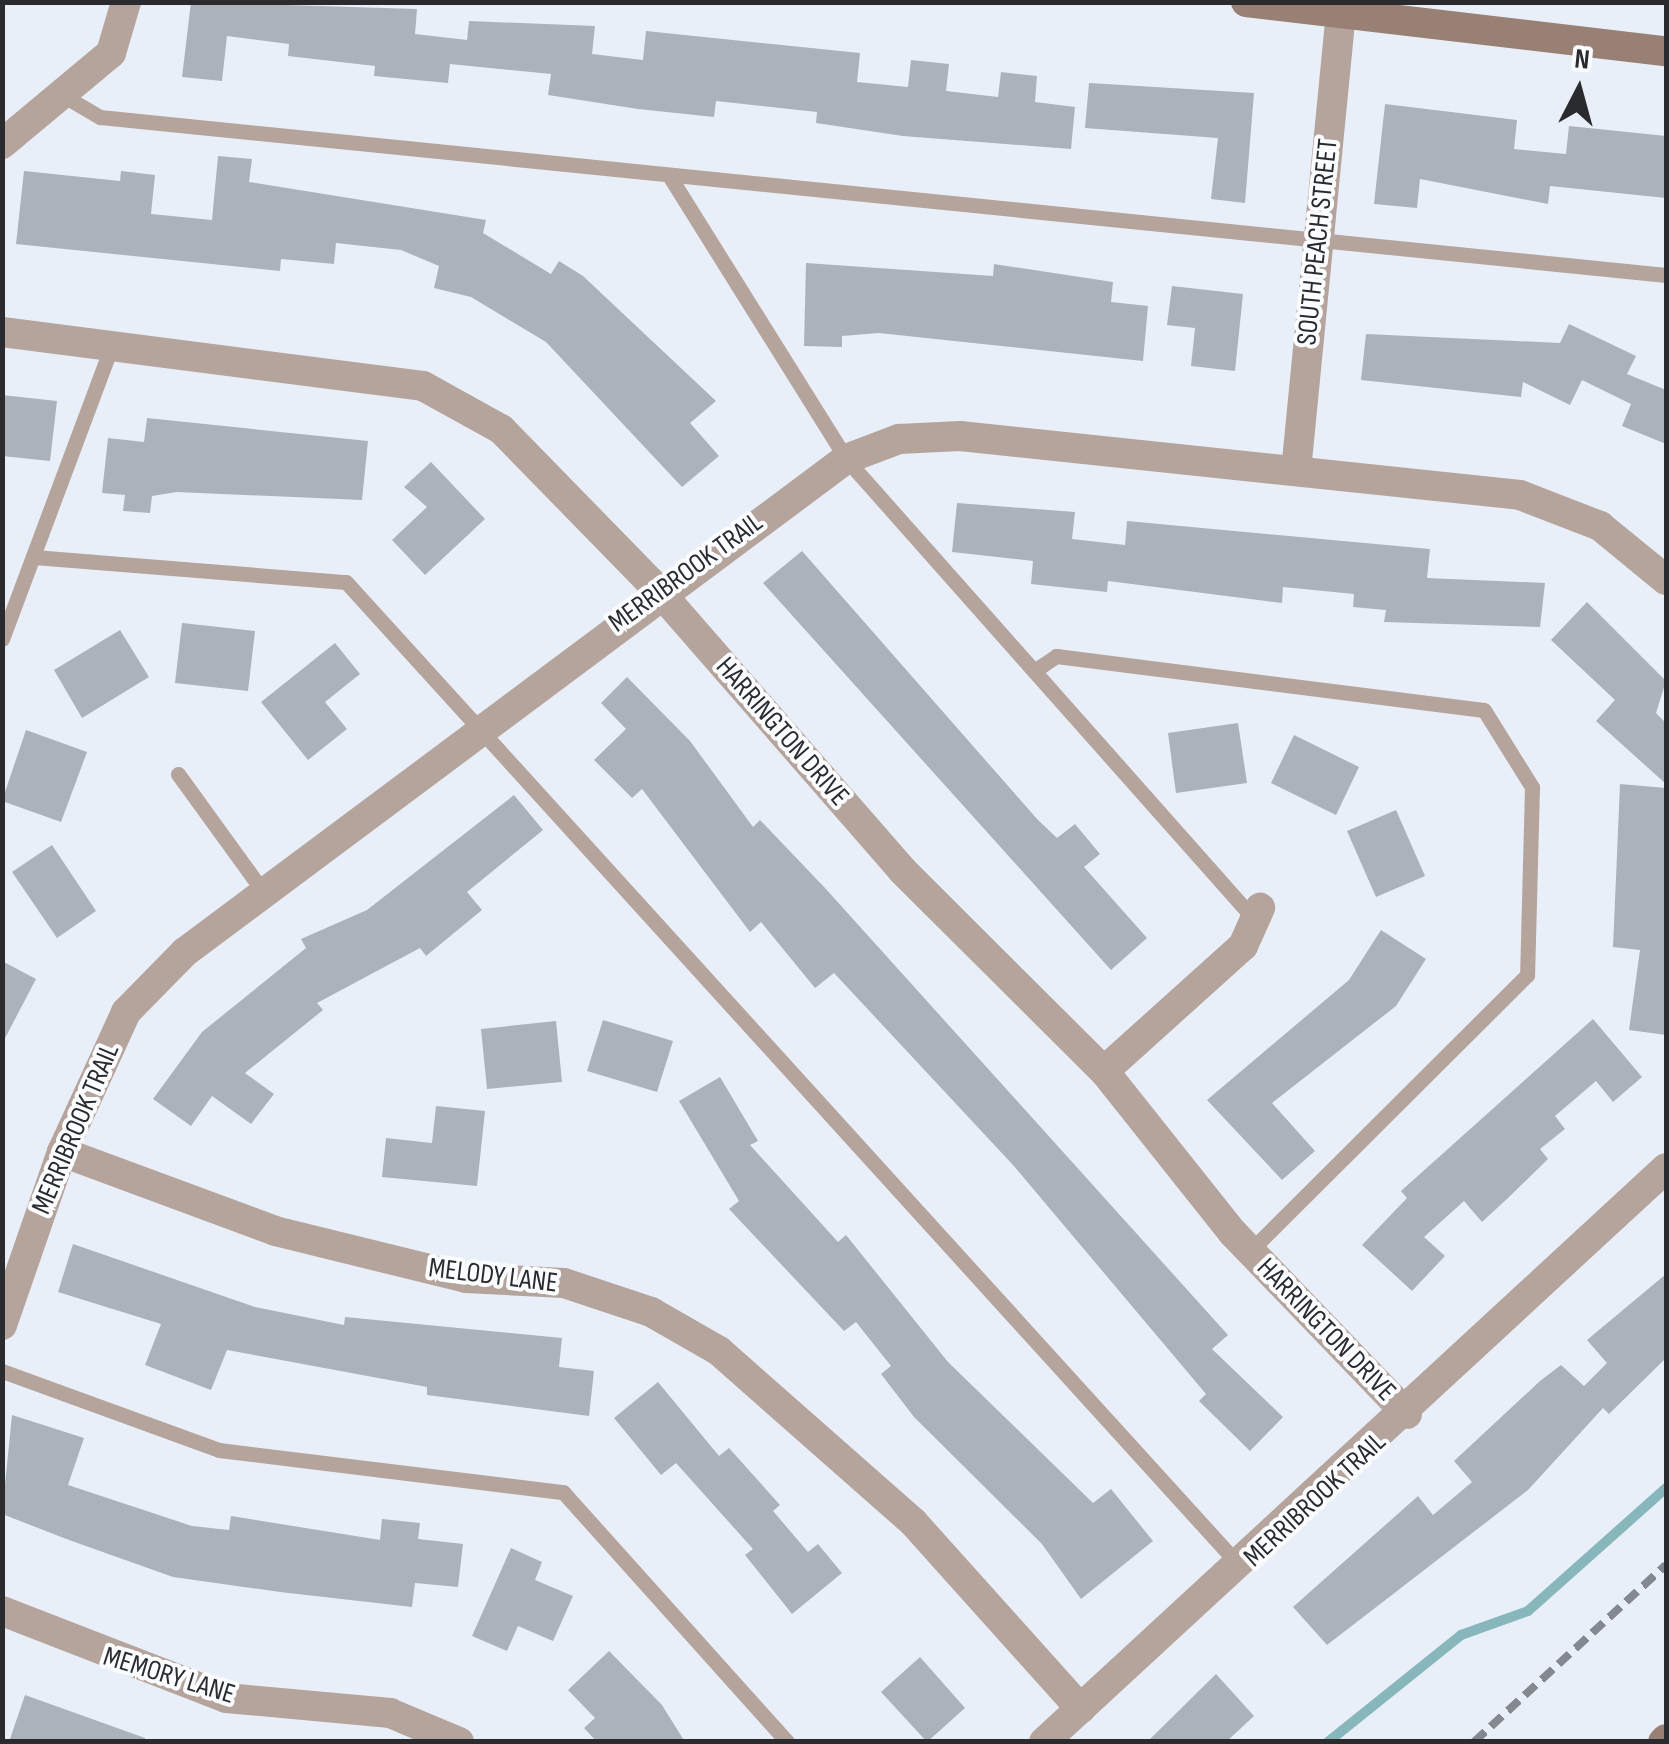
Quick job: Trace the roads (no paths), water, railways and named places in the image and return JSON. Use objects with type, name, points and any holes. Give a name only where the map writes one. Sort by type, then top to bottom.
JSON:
[{"type":"street","points":[[2,144],[110,54],[126,2]]},
{"type":"street","points":[[1246,2],[1341,7],[1666,51]]},
{"type":"street","name":"SOUTH PEACH STREET","points":[[1296,471],[1341,7]]},
{"type":"street","name":"HARRINGTON DRIVE","points":[[2,332],[424,386],[500,429],[658,590],[902,870],[1104,1072],[1250,1251],[1407,1414]]},
{"type":"street","name":"MERRIBROOK TRAIL","points":[[2,1324],[62,1152],[126,1012],[264,893],[658,590],[846,458],[899,439],[960,436],[1520,495],[1600,526],[1666,580]]},
{"type":"street","points":[[1104,1072],[1229,960],[1257,914]]},
{"type":"street","name":"MELODY LANE","points":[[62,1152],[274,1231],[466,1278],[564,1284],[651,1312],[718,1351],[913,1522],[1081,1710]]},
{"type":"street","name":"MERRIBROOK TRAIL","points":[[1044,1742],[1241,1568],[1666,1168]]},
{"type":"street","name":"MEMORY LANE","points":[[2,1611],[226,1698],[390,1713],[458,1742]]},
{"type":"lane","points":[[64,96],[100,117],[670,177],[1318,236],[1666,275]]},
{"type":"lane","points":[[670,177],[846,458],[1257,914]]},
{"type":"lane","points":[[2,639],[111,347]]},
{"type":"lane","points":[[34,557],[346,582],[1241,1568]]},
{"type":"lane","points":[[1034,671],[1056,656],[1484,710],[1532,787],[1527,975],[1250,1251]]},
{"type":"lane","points":[[178,774],[264,893]]},
{"type":"lane","points":[[2,1371],[219,1450],[562,1492],[787,1742]]},
{"type":"waterway","points":[[1328,1742],[1461,1635],[1528,1611],[1666,1488]]},
{"type":"railway","points":[[1474,1742],[1666,1565]]}]
